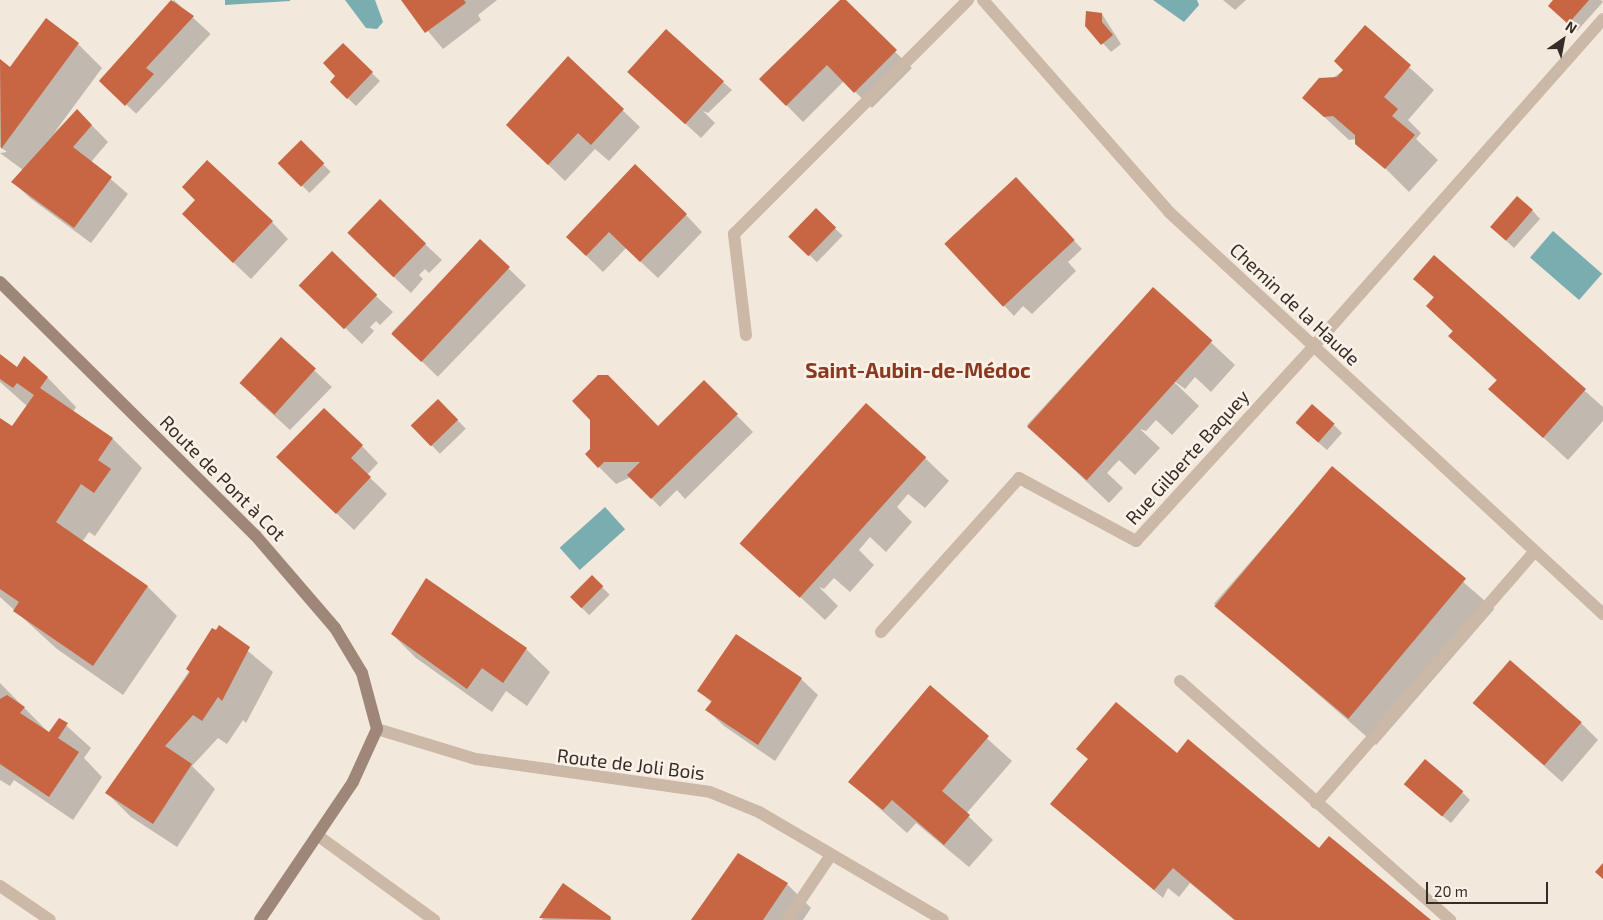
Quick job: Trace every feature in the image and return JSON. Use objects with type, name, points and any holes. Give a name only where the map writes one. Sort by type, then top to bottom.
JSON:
[{"type":"street","points":[[746,335],[734,234],[968,0]]},
{"type":"street","name":"Chemin de la Haude","points":[[983,0],[1169,212],[1603,614]]},
{"type":"street","points":[[1313,347],[1603,19]]},
{"type":"street","name":"Route de Pont à Cot","points":[[0,282],[255,534],[335,628],[362,673],[377,729]]},
{"type":"street","name":"Rue Gilberte Baquey","points":[[881,632],[1019,478],[1136,541],[1313,347]]},
{"type":"street","points":[[1316,803],[1534,552]]},
{"type":"street","points":[[1180,681],[1450,920]]},
{"type":"street","points":[[260,920],[353,782],[377,729]]},
{"type":"street","name":"Route de Joli Bois","points":[[377,729],[476,759],[710,792],[759,812],[943,920]]},
{"type":"street","points":[[317,835],[434,920]]},
{"type":"street","points":[[787,920],[831,855]]},
{"type":"street","points":[[0,886],[50,920]]},
{"type":"water","points":[[225,0],[290,0],[290,1],[225,5]]},
{"type":"water","points":[[345,0],[375,0],[383,22],[377,29],[366,28]]},
{"type":"water","points":[[1153,0],[1197,0],[1199,5],[1184,22]]},
{"type":"water","points":[[1553,231],[1602,274],[1579,300],[1530,257]]},
{"type":"water","points":[[605,507],[625,529],[580,570],[560,548]]},
{"type":"building","points":[[171,0],[194,16],[146,68],[154,74],[125,106],[99,81]]},
{"type":"building","points":[[401,0],[464,0],[466,3],[425,33]]},
{"type":"building","points":[[840,0],[846,0],[897,50],[854,93],[827,65],[786,106],[759,79]]},
{"type":"building","points":[[1553,0],[1589,0],[1568,24],[1548,6]]},
{"type":"building","points":[[1086,11],[1102,13],[1102,22],[1113,35],[1101,45],[1085,26]]},
{"type":"building","points":[[46,18],[79,43],[1,149],[0,59],[10,67]]},
{"type":"building","points":[[1365,25],[1411,65],[1384,97],[1398,109],[1392,116],[1415,135],[1385,169],[1355,144],[1355,135],[1333,116],[1324,117],[1302,98],[1319,78],[1337,77],[1343,70],[1334,61]]},
{"type":"building","points":[[666,29],[724,81],[685,124],[627,72]]},
{"type":"building","points":[[343,43],[373,72],[347,99],[330,82],[335,76],[323,63]]},
{"type":"building","points":[[568,56],[624,109],[591,145],[578,133],[548,165],[506,125]]},
{"type":"building","points":[[77,109],[92,125],[73,147],[112,177],[74,228],[11,182]]},
{"type":"building","points":[[301,140],[324,163],[301,187],[278,163]]},
{"type":"building","points":[[207,160],[273,221],[233,263],[182,214],[195,200],[182,187]]},
{"type":"building","points":[[635,164],[687,214],[640,262],[609,232],[586,256],[566,237]]},
{"type":"building","points":[[1016,177],[1075,240],[1003,307],[944,244]]},
{"type":"building","points":[[1517,196],[1533,210],[1506,241],[1490,227]]},
{"type":"building","points":[[380,199],[426,243],[393,277],[347,233]]},
{"type":"building","points":[[816,208],[836,227],[808,256],[788,237]]},
{"type":"building","points":[[480,239],[510,267],[421,362],[391,334]]},
{"type":"building","points":[[332,251],[377,295],[344,329],[299,286]]},
{"type":"building","points":[[1434,255],[1586,389],[1543,438],[1488,389],[1497,380],[1448,336],[1453,331],[1426,306],[1434,297],[1413,279]]},
{"type":"building","points":[[1153,287],[1212,341],[1087,480],[1027,427]]},
{"type":"building","points":[[281,337],[316,368],[274,415],[240,383]]},
{"type":"building","points":[[0,354],[17,367],[24,356],[48,377],[40,388],[113,438],[98,460],[111,469],[94,493],[81,484],[56,522],[148,586],[93,666],[13,611],[19,602],[0,589],[0,418],[12,426],[34,395],[17,383],[13,388],[0,379]]},
{"type":"building","points":[[598,375],[608,375],[658,426],[704,380],[738,414],[651,499],[627,475],[640,462],[604,462],[598,468],[585,454],[590,449],[590,420],[572,401]]},
{"type":"building","points":[[438,399],[458,420],[431,446],[411,425]]},
{"type":"building","points":[[866,403],[926,457],[800,598],[740,543]]},
{"type":"building","points":[[1312,404],[1335,424],[1318,443],[1296,423]]},
{"type":"building","points":[[324,408],[363,445],[351,458],[371,477],[336,514],[276,457]]},
{"type":"building","points":[[1332,466],[1466,578],[1348,719],[1214,606]]},
{"type":"building","points":[[592,575],[603,586],[581,608],[570,597]]},
{"type":"building","points":[[426,578],[527,648],[503,683],[482,668],[467,689],[391,634]]},
{"type":"building","points":[[219,625],[250,647],[222,701],[218,697],[202,721],[193,715],[165,746],[192,764],[153,824],[105,793],[190,672],[186,669],[212,628],[216,630]]},
{"type":"building","points":[[736,634],[802,678],[758,745],[705,710],[712,701],[697,691]]},
{"type":"building","points":[[1510,660],[1582,722],[1544,765],[1473,703]]},
{"type":"building","points":[[930,685],[989,736],[942,791],[970,815],[944,845],[892,800],[883,810],[848,782]]},
{"type":"building","points":[[7,695],[25,707],[20,713],[49,732],[59,718],[68,723],[58,738],[79,752],[49,797],[0,764],[0,699]]},
{"type":"building","points":[[1116,702],[1177,753],[1188,739],[1319,848],[1329,836],[1431,920],[1235,920],[1173,868],[1154,890],[1050,804],[1088,759],[1076,749]]},
{"type":"building","points":[[1425,759],[1463,791],[1442,816],[1404,784]]},
{"type":"building","points":[[738,853],[788,883],[763,920],[691,920]]},
{"type":"building","points":[[1603,863],[1603,879],[1595,872]]},
{"type":"building","points":[[563,883],[611,917],[610,920],[539,918]]},
{"type":"district","name":"Saint-Aubin-de-Médoc","points":[[918,370]]}]
